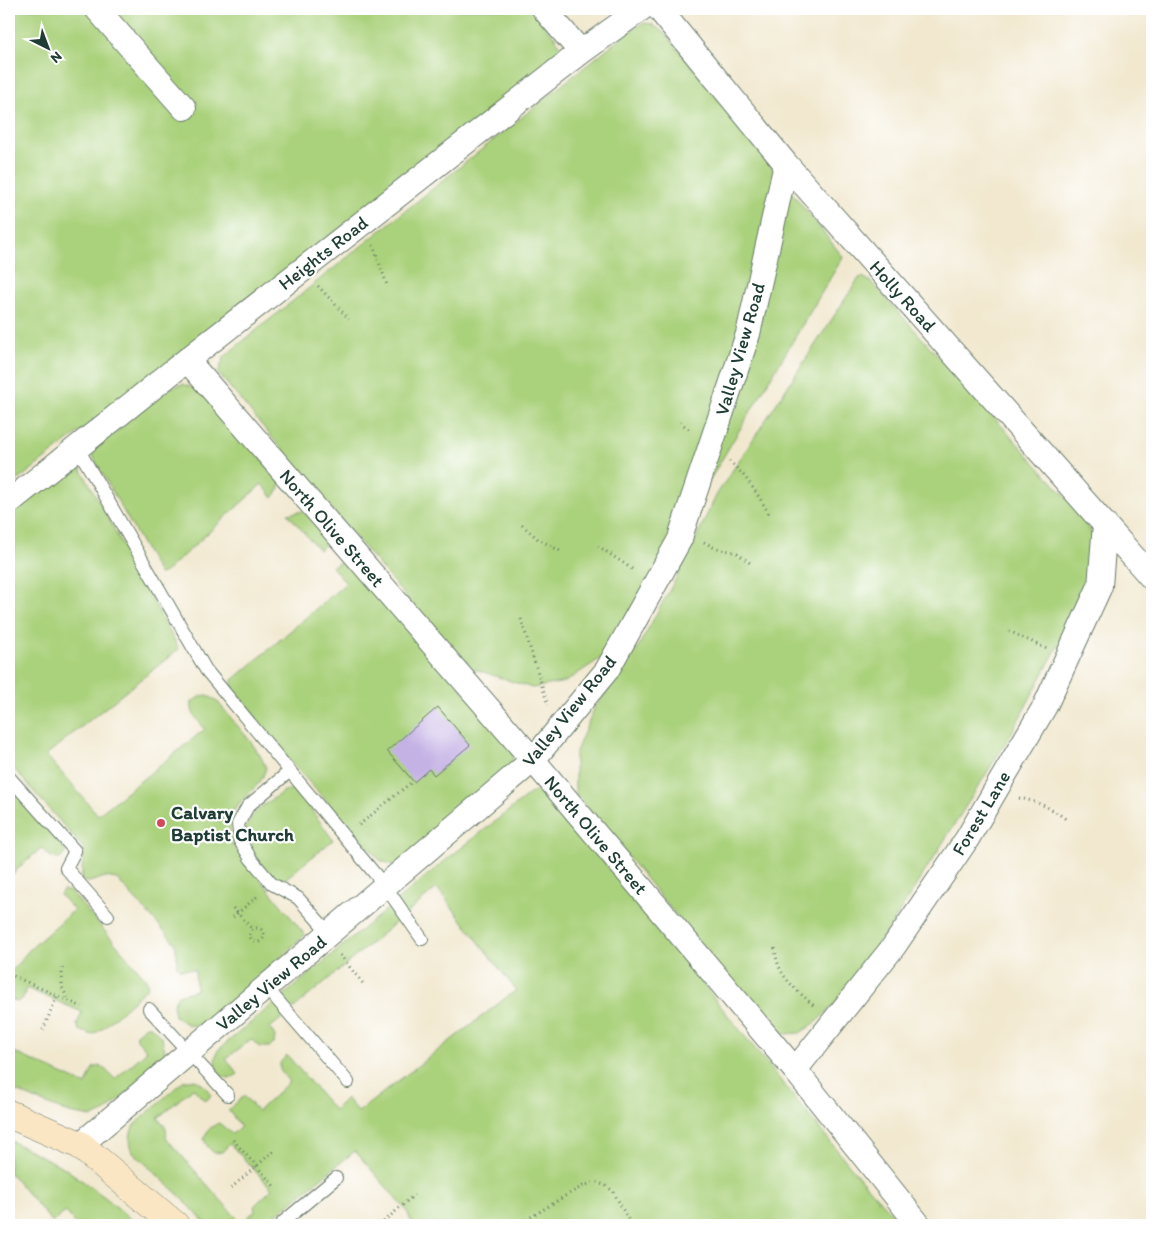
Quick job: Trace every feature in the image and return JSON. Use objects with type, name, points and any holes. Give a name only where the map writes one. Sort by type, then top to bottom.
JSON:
[{"type":"main road","points":[[9,1114],[80,1145],[175,1225]]},
{"type":"street","points":[[97,9],[184,108]]},
{"type":"street","points":[[544,9],[580,52]]},
{"type":"street","name":"Heights Road","points":[[9,502],[303,268],[580,52],[642,9]]},
{"type":"street","name":"Holly Road","points":[[659,9],[786,164],[1152,578]]},
{"type":"street","name":"Valley View Road","points":[[80,1145],[533,760],[607,670],[680,539],[748,334],[786,164]]},
{"type":"street","name":"North Olive Street","points":[[187,360],[533,760],[795,1070],[920,1225]]},
{"type":"street","name":"Forest Lane","points":[[795,1070],[894,946],[967,839],[1045,706],[1100,586],[1105,524]]},
{"type":"lane","points":[[77,447],[206,670],[385,886],[422,939]]},
{"type":"lane","points":[[290,771],[248,806],[238,824],[240,841],[251,859],[272,884],[298,898],[327,935]]},
{"type":"lane","points":[[9,777],[75,851],[66,868],[108,916]]},
{"type":"lane","points":[[266,987],[348,1082]]},
{"type":"lane","points":[[149,1009],[228,1095]]},
{"type":"lane","points":[[283,1222],[336,1178]]},
{"type":"path","points":[[364,222],[388,285]]},
{"type":"path","points":[[303,268],[349,319]]},
{"type":"path","points":[[710,447],[739,469],[753,487],[770,516]]},
{"type":"path","points":[[522,525],[538,539],[562,552]]},
{"type":"path","points":[[682,531],[712,547],[737,553],[750,563]]},
{"type":"path","points":[[598,546],[654,585]]},
{"type":"path","points":[[521,619],[556,732]]},
{"type":"path","points":[[1009,631],[1066,658]]},
{"type":"path","points":[[361,824],[413,781]]},
{"type":"path","points":[[996,789],[1011,797],[1049,807],[1066,818]]},
{"type":"path","points":[[233,917],[259,894]]},
{"type":"path","points":[[233,908],[252,929]]},
{"type":"path","points":[[256,928],[262,931],[264,935],[260,941],[256,942],[249,936],[252,929],[256,928]]},
{"type":"path","points":[[327,935],[365,986]]},
{"type":"path","points":[[775,948],[780,970],[786,979],[834,1023]]},
{"type":"path","points":[[62,968],[62,987],[69,1001]]},
{"type":"path","points":[[9,974],[82,1006]]},
{"type":"path","points":[[43,1030],[57,996]]},
{"type":"path","points":[[233,1140],[275,1187]]},
{"type":"path","points":[[231,1188],[274,1150]]},
{"type":"path","points":[[518,1225],[565,1196],[594,1182],[605,1185],[612,1191],[630,1225]]},
{"type":"path","points":[[380,1225],[414,1195]]},
{"type":"green space","points":[[9,9],[531,9],[555,37],[561,48],[559,57],[9,487]]},
{"type":"green space","points":[[643,23],[652,24],[666,34],[843,257],[642,593],[601,658],[565,682],[532,688],[474,669],[425,620],[218,373],[224,357],[238,345],[628,32]]},
{"type":"green space","points":[[863,277],[872,283],[1075,507],[1093,535],[1090,569],[1061,640],[1010,736],[890,927],[832,1007],[815,1023],[800,1033],[783,1034],[765,1023],[575,793],[575,754],[594,709],[636,651],[679,573],[717,494],[859,278]]},
{"type":"green space","points":[[183,384],[201,391],[280,478],[280,488],[273,498],[262,484],[164,573],[159,574],[92,455],[100,445],[169,388]]},
{"type":"green space","points":[[77,461],[179,649],[46,755],[98,815],[205,729],[193,713],[192,702],[206,695],[216,700],[251,742],[266,768],[260,781],[231,816],[230,827],[233,845],[305,935],[207,1024],[190,1025],[175,1016],[173,1004],[178,995],[196,990],[195,970],[180,969],[177,966],[175,943],[117,879],[105,877],[89,882],[81,881],[84,849],[9,763],[9,514]]},
{"type":"green space","points":[[303,511],[327,537],[323,547],[319,550],[288,514]]},
{"type":"green space","points":[[345,561],[350,563],[513,747],[513,760],[509,771],[395,866],[380,860],[277,747],[232,687],[232,681],[346,583],[332,567]]},
{"type":"green space","points":[[9,783],[64,846],[65,854],[60,859],[51,857],[41,848],[9,877]]},
{"type":"green space","points":[[293,789],[303,798],[333,840],[285,879],[268,876],[244,840],[244,830],[252,816],[261,807],[284,791]]},
{"type":"green space","points":[[542,790],[551,797],[863,1182],[902,1225],[412,1225],[407,1211],[355,1151],[263,1225],[207,1225],[185,1201],[133,1152],[130,1138],[134,1125],[183,1081],[196,1080],[211,1094],[209,1098],[203,1099],[193,1088],[158,1118],[166,1129],[166,1138],[241,1223],[255,1211],[254,1206],[272,1189],[230,1144],[222,1152],[214,1153],[204,1140],[207,1132],[219,1123],[232,1134],[241,1127],[228,1110],[244,1096],[258,1111],[289,1082],[280,1070],[280,1063],[287,1055],[334,1110],[346,1098],[358,1112],[516,990],[437,888],[270,1028],[275,1036],[274,1044],[269,1047],[259,1047],[251,1039],[226,1059],[238,1074],[231,1078],[222,1077],[216,1065],[218,1050],[436,868],[531,793]]},
{"type":"green space","points":[[63,890],[71,892],[146,979],[148,987],[102,1029],[92,1035],[79,1030],[77,1024],[82,1012],[26,988],[23,998],[17,1002],[9,997],[9,970],[12,971],[29,950],[74,910],[60,895]]},
{"type":"green space","points":[[146,1026],[151,1026],[162,1038],[165,1051],[161,1063],[106,1111],[92,1117],[70,1113],[9,1088],[9,1050],[86,1085],[93,1068],[100,1066],[115,1079],[147,1051],[137,1039],[136,1034]]},
{"type":"green space","points":[[9,1140],[63,1167],[106,1198],[138,1225],[77,1225],[66,1212],[52,1222],[9,1173]]},
{"type":"building","points":[[438,707],[470,745],[434,775],[429,769],[414,782],[387,751]]},
{"type":"place","name":"Calvary Baptist Church","points":[[161,823]]}]
